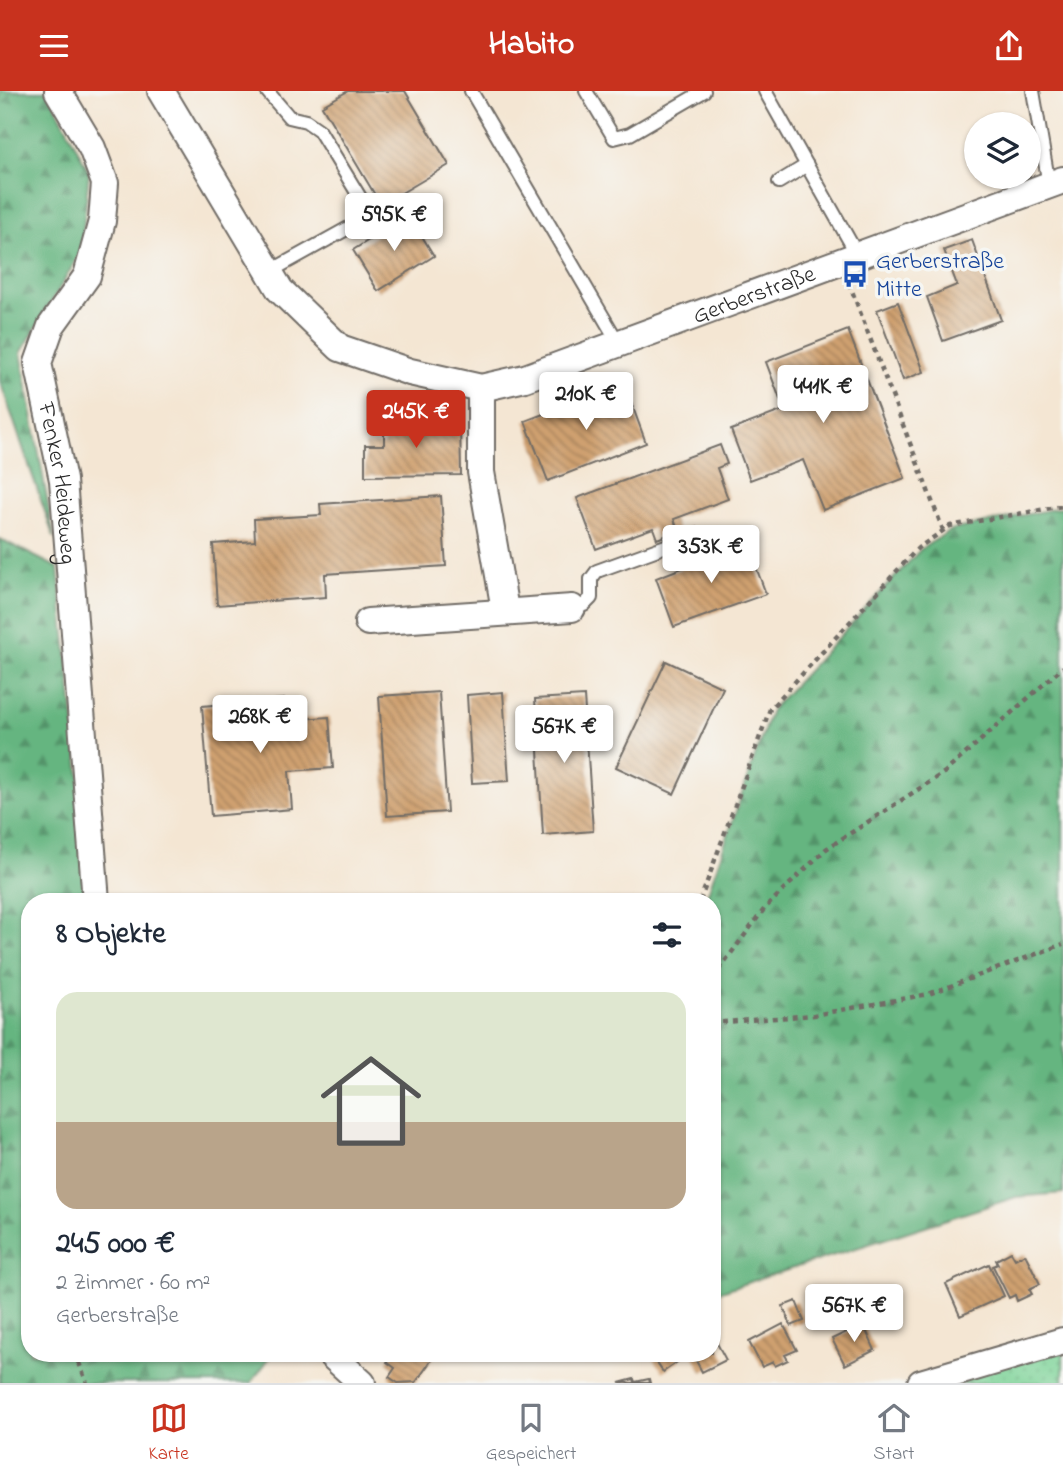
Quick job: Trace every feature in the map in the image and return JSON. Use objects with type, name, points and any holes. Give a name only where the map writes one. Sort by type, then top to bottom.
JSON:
[{"type":"street","name":"Fenker Heideweg","points":[[58,91],[92,148],[105,183],[102,221],[87,277],[51,326],[38,362],[63,480],[95,893]]},
{"type":"street","name":"Gerberstraße","points":[[161,91],[280,290],[340,348],[410,372],[481,388],[525,379],[1056,183]]},
{"type":"street","points":[[481,388],[481,472],[505,610]]},
{"type":"street","points":[[368,622],[505,610],[572,608]]},
{"type":"street","points":[[921,1383],[1063,1341]]},
{"type":"street","points":[[339,1362],[362,1383]]},
{"type":"lane","points":[[267,91],[289,117],[306,121],[319,129],[366,209],[364,218],[352,226],[269,272]]},
{"type":"lane","points":[[471,91],[619,344]]},
{"type":"lane","points":[[586,91],[614,138],[630,134],[704,91]]},
{"type":"lane","points":[[765,91],[807,166],[850,259]]},
{"type":"lane","points":[[1033,91],[1056,183]]},
{"type":"lane","points":[[779,182],[807,166]]},
{"type":"lane","points":[[572,608],[591,598],[591,579],[597,571],[699,534]]},
{"type":"path","points":[[850,259],[943,530]]},
{"type":"path","points":[[703,893],[770,709],[918,548],[950,526],[1063,506]]},
{"type":"path","points":[[721,967],[765,908],[826,849],[945,772],[1063,667]]},
{"type":"path","points":[[721,1022],[814,1015],[929,994],[1063,944]]},
{"type":"path","points":[[79,1362],[87,1383]]},
{"type":"green space","points":[[0,91],[48,91],[89,172],[81,252],[21,353],[54,538],[0,381]]},
{"type":"green space","points":[[1063,507],[1063,1193],[1016,1197],[721,1291],[721,893],[708,893],[771,710],[921,549],[951,530]]},
{"type":"green space","points":[[0,539],[58,568],[92,893],[21,893],[21,1362],[266,1362],[251,1383],[0,1383]]},
{"type":"green space","points":[[1063,1345],[1063,1383],[938,1383]]},
{"type":"building","points":[[348,91],[405,91],[449,165],[381,205],[322,106]]},
{"type":"building","points":[[409,215],[434,256],[378,291],[353,250]]},
{"type":"building","points":[[972,240],[1001,320],[943,341],[927,297],[957,285],[944,250]]},
{"type":"building","points":[[898,302],[924,372],[903,380],[877,310]]},
{"type":"building","points":[[848,330],[905,478],[823,510],[803,460],[750,480],[731,430],[784,410],[766,362]]},
{"type":"building","points":[[624,383],[646,443],[548,481],[525,421]]},
{"type":"building","points":[[460,422],[461,475],[365,476],[365,445],[384,445],[384,423]]},
{"type":"building","points":[[720,445],[727,464],[717,468],[728,499],[674,519],[678,531],[657,539],[653,528],[596,549],[577,498]]},
{"type":"building","points":[[441,496],[446,566],[325,574],[326,597],[217,605],[213,544],[255,541],[254,519],[321,515],[320,504]]},
{"type":"building","points":[[747,543],[766,594],[674,627],[656,578]]},
{"type":"building","points":[[666,661],[723,688],[674,794],[616,767]]},
{"type":"building","points":[[439,692],[447,812],[387,816],[379,696]]},
{"type":"building","points":[[503,692],[509,781],[472,783],[467,695]]},
{"type":"building","points":[[584,696],[593,831],[543,835],[535,699]]},
{"type":"building","points":[[284,699],[285,720],[329,717],[333,768],[289,771],[292,809],[211,816],[202,706]]},
{"type":"building","points":[[1011,1252],[1015,1259],[1025,1254],[1040,1284],[1029,1289],[1032,1294],[1017,1301],[1015,1295],[1009,1298],[993,1266],[998,1264],[996,1260]]},
{"type":"building","points":[[989,1264],[1004,1296],[960,1316],[946,1284]]},
{"type":"building","points":[[796,1301],[804,1321],[791,1326],[783,1306]]},
{"type":"building","points":[[783,1324],[797,1350],[785,1355],[788,1360],[775,1366],[773,1362],[762,1367],[749,1342]]},
{"type":"building","points":[[863,1324],[875,1350],[845,1365],[832,1339]]},
{"type":"building","points":[[721,1351],[726,1360],[702,1372],[697,1362],[721,1362]]},
{"type":"building","points":[[387,1362],[430,1362],[416,1382],[398,1383],[389,1377],[395,1368]]},
{"type":"building","points":[[656,1362],[677,1362],[663,1372]]},
{"type":"building","points":[[634,1379],[635,1382],[649,1379],[650,1383],[619,1383]]},
{"type":"place","name":"Gerberstraße Mitte","points":[[855,274]]}]
